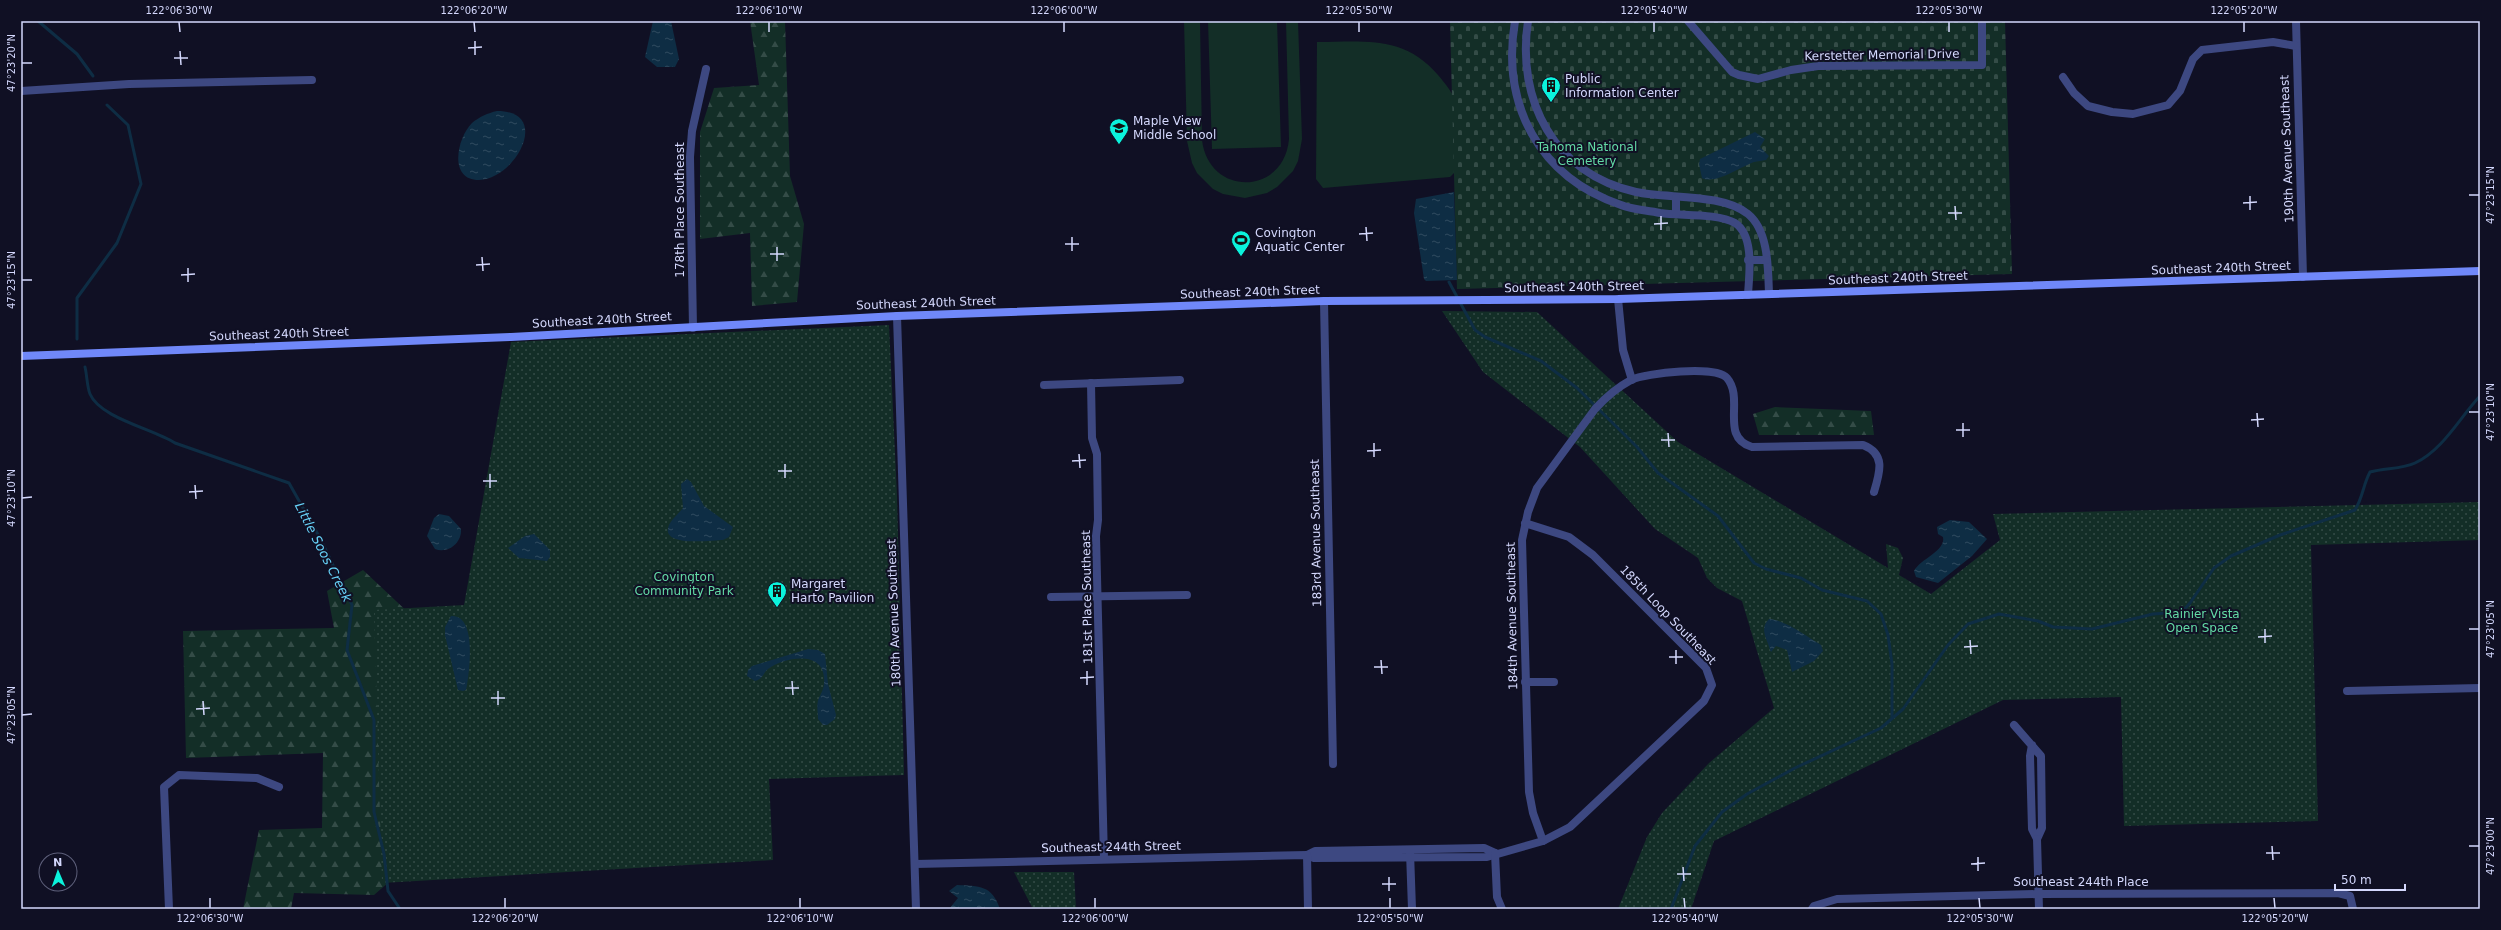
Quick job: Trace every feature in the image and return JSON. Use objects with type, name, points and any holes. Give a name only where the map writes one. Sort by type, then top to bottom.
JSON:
[{"type":"main road","name":"Southeast 240th Street","points":[[21,356],[693,328],[897,316],[1324,302],[1618,299],[2480,271]]},
{"type":"street","points":[[1515,21],[1511,47],[1512,78],[1518,104],[1530,131],[1552,161],[1568,176],[1599,196],[1622,206],[1719,219],[1735,223],[1742,231],[1747,242],[1748,295]]},
{"type":"street","points":[[1528,21],[1525,42],[1529,88],[1542,124],[1561,149],[1582,168],[1604,182],[1636,192],[1676,198],[1716,201],[1748,214],[1759,227],[1766,260],[1769,294]]},
{"type":"street","name":"Kerstetter Memorial Drive","points":[[1688,21],[1732,72],[1758,79],[1791,70],[1818,66],[1982,65],[1982,21]]},
{"type":"street","name":"190th Avenue Southeast","points":[[2296,21],[2303,277]]},
{"type":"street","points":[[2063,77],[2074,93],[2088,106],[2112,112],[2133,114],[2168,105],[2180,92],[2193,59],[2202,50],[2273,42],[2296,46]]},
{"type":"street","name":"178th Place Southeast","points":[[693,328],[690,157],[692,131],[706,69]]},
{"type":"street","points":[[21,91],[129,84],[312,80]]},
{"type":"street","points":[[1676,198],[1676,214]]},
{"type":"street","points":[[1748,260],[1766,260]]},
{"type":"street","points":[[1618,299],[1623,350],[1632,380],[1679,372],[1714,372],[1726,377],[1732,392],[1734,429],[1741,442],[1752,447],[1863,445],[1874,449],[1878,456],[1879,475],[1874,492]]},
{"type":"street","name":"183rd Avenue Southeast","points":[[1324,302],[1333,764]]},
{"type":"street","name":"180th Avenue Southeast","points":[[897,316],[916,909]]},
{"type":"street","points":[[1044,385],[1180,380]]},
{"type":"street","name":"184th Avenue Southeast","points":[[1543,841],[1533,813],[1529,792],[1521,554],[1525,523],[1532,499],[1545,474],[1595,409],[1606,398],[1632,380]]},
{"type":"street","name":"181st Place Southeast","points":[[1091,383],[1092,438],[1097,454],[1098,520],[1096,536],[1104,859]]},
{"type":"street","name":"185th Loop Southeast","points":[[1525,523],[1569,537],[1593,556],[1706,668],[1712,685],[1704,702],[1570,828],[1543,841]]},
{"type":"street","points":[[1051,597],[1187,595]]},
{"type":"street","points":[[1525,682],[1554,682]]},
{"type":"street","points":[[2347,691],[2480,688]]},
{"type":"street","points":[[2014,725],[2032,745],[2030,756],[2032,830],[2037,838],[2039,909]]},
{"type":"street","points":[[169,909],[164,787],[179,775],[257,778],[279,787]]},
{"type":"street","name":"Southeast 244th Street","points":[[914,864],[1307,855],[1315,851],[1410,853],[1484,848],[1495,853],[1543,841]]},
{"type":"street","points":[[1410,853],[1412,909]]},
{"type":"street","points":[[1495,853],[1498,897],[1502,909]]},
{"type":"street","points":[[1307,855],[1308,909]]},
{"type":"street","name":"Southeast 244th Place","points":[[1813,907],[1837,899],[2039,894],[2338,893],[2350,896],[2353,909]]},
{"type":"green space","points":[[750,21],[785,21],[790,176],[804,224],[797,302],[752,306],[750,233],[700,239],[700,132],[714,88],[759,85]]},
{"type":"green space","points":[[1184,21],[1200,21],[1202,140],[1208,159],[1218,172],[1231,180],[1246,182],[1261,179],[1274,171],[1284,158],[1289,139],[1286,21],[1298,21],[1302,139],[1298,161],[1293,171],[1277,187],[1267,193],[1245,198],[1223,194],[1213,189],[1197,173],[1192,163],[1187,141]]},
{"type":"green space","points":[[1208,21],[1277,21],[1281,147],[1212,149]]},
{"type":"green space","name":"Tahoma National Cemetery","points":[[1450,21],[2005,21],[2012,274],[1457,289]]},
{"type":"green space","points":[[1317,42],[1367,42],[1382,44],[1397,47],[1411,53],[1425,62],[1446,84],[1456,102],[1458,116],[1458,169],[1450,177],[1323,188],[1316,179]]},
{"type":"green space","name":"Rainier Vista Open Space","points":[[1442,311],[1537,312],[1678,442],[1888,568],[1886,544],[1898,548],[1903,558],[1899,575],[1931,594],[2000,540],[1993,514],[2480,502],[2480,540],[2311,545],[2318,821],[2124,826],[2121,697],[2003,700],[1714,841],[1691,909],[1618,909],[1647,837],[1662,813],[1709,763],[1774,708],[1742,601],[1717,588],[1707,578],[1698,558],[1655,529],[1580,447],[1483,372]]},
{"type":"green space","name":"Covington Community Park","points":[[889,325],[897,496],[904,775],[769,779],[773,860],[382,883],[374,610],[464,605],[511,342]]},
{"type":"green space","points":[[1775,407],[1871,411],[1874,435],[1759,435],[1753,414]]},
{"type":"green space","points":[[363,570],[413,617],[389,882],[374,895],[294,893],[291,909],[243,909],[259,830],[322,828],[323,753],[186,758],[183,631],[334,628],[327,591]]},
{"type":"green space","points":[[1014,872],[1074,872],[1076,909],[1033,909]]},
{"type":"water","points":[[653,21],[671,21],[679,59],[675,67],[657,67],[645,57]]},
{"type":"water","points":[[497,111],[514,114],[523,122],[525,133],[522,145],[515,158],[505,169],[493,177],[479,180],[469,178],[463,173],[459,166],[458,157],[462,138],[472,123],[490,113]]},
{"type":"water","points":[[1755,132],[1765,139],[1760,147],[1769,156],[1766,160],[1754,162],[1714,179],[1702,178],[1699,164],[1700,159]]},
{"type":"water","points":[[1454,192],[1457,280],[1426,281],[1424,279],[1414,213],[1416,199]]},
{"type":"water","points":[[687,479],[691,482],[704,506],[733,527],[729,537],[723,540],[688,541],[679,540],[672,537],[668,532],[670,523],[683,508],[681,484]]},
{"type":"water","points":[[439,514],[449,516],[461,529],[461,534],[457,543],[445,550],[435,549],[427,536],[434,518]]},
{"type":"water","points":[[1950,520],[1969,522],[1987,539],[1972,556],[1938,583],[1916,577],[1914,571],[1917,567],[1941,547],[1943,537],[1938,534],[1937,527]]},
{"type":"water","points":[[534,534],[550,550],[550,557],[547,561],[519,558],[508,548],[525,536]]},
{"type":"water","points":[[451,616],[460,618],[465,625],[470,647],[469,672],[466,690],[463,691],[458,690],[445,635],[445,627]]},
{"type":"water","points":[[1769,619],[1781,622],[1795,629],[1821,645],[1823,651],[1814,661],[1792,672],[1787,650],[1776,646],[1771,652],[1770,650],[1764,630]]},
{"type":"water","points":[[808,649],[818,650],[825,654],[828,684],[836,715],[835,719],[827,725],[823,725],[818,719],[818,700],[824,687],[823,672],[819,665],[804,659],[794,659],[785,661],[768,669],[758,680],[755,681],[747,676],[748,670],[752,666]]},
{"type":"water","points":[[957,885],[984,888],[993,895],[1000,909],[949,909],[958,898],[949,891]]},
{"type":"waterway","name":"Little Soos Creek","points":[[38,21],[77,54],[93,76]]},
{"type":"waterway","name":"Little Soos Creek","points":[[77,339],[77,298],[117,243],[141,184],[128,125],[107,105]]},
{"type":"waterway","points":[[1449,282],[1475,330],[1485,337],[1541,361],[1577,388],[1637,447],[1658,473],[1718,516],[1754,563],[1766,569],[1801,578],[1822,590],[1867,601],[1881,614],[1888,635],[1892,664],[1892,718]]},
{"type":"waterway","name":"Little Soos Creek","points":[[85,367],[90,394],[104,410],[175,443],[289,483],[320,538],[352,605],[347,650],[374,720],[374,812],[384,854],[388,891],[400,909]]},
{"type":"waterway","points":[[1671,909],[1695,846],[1722,812],[1747,794],[1795,768],[1881,728],[1903,709],[1948,645],[1968,624],[1999,614],[2038,621],[2053,627],[2092,629],[2153,614],[2182,612],[2214,568],[2231,556],[2280,535],[2355,510],[2370,472],[2410,465],[2425,457],[2443,442],[2480,396]]},
{"type":"place","name":"Public Information Center","points":[[1551,103]]},
{"type":"place","name":"Maple View Middle School","points":[[1119,145]]},
{"type":"place","name":"Covington Aquatic Center","points":[[1241,257]]},
{"type":"place","name":"Margaret Harto Pavilion","points":[[777,608]]}]
